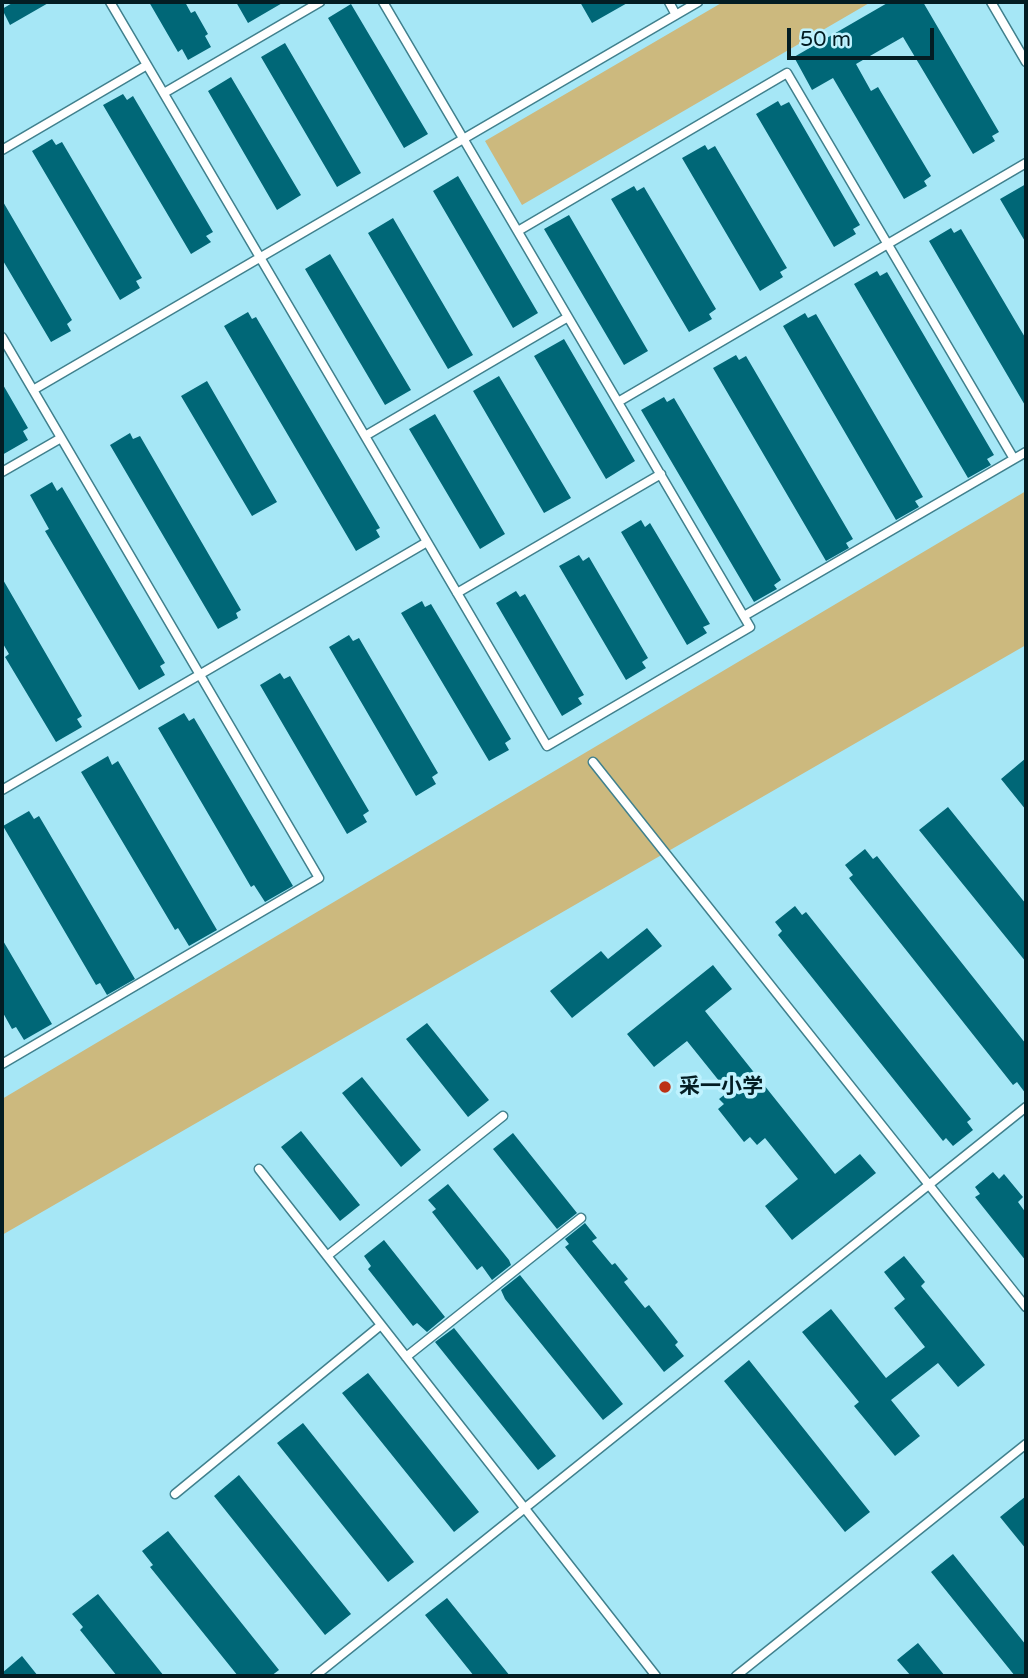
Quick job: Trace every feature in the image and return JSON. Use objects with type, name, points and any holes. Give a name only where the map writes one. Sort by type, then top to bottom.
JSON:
[{"type":"lane","points":[[110,2],[547,746],[750,627],[383,2]]},
{"type":"lane","points":[[164,93],[320,2]]},
{"type":"lane","points":[[668,2],[676,15]]},
{"type":"lane","points":[[33,390],[698,2]]},
{"type":"lane","points":[[991,2],[1026,62]]},
{"type":"lane","points":[[2,150],[147,65]]},
{"type":"lane","points":[[518,231],[787,73],[1014,459]]},
{"type":"lane","points":[[618,402],[1026,163]]},
{"type":"lane","points":[[365,436],[568,317]]},
{"type":"lane","points":[[2,337],[319,878],[2,1064]]},
{"type":"lane","points":[[2,472],[61,438]]},
{"type":"lane","points":[[744,616],[1026,452]]},
{"type":"lane","points":[[457,593],[661,474]]},
{"type":"lane","points":[[2,790],[427,542]]},
{"type":"lane","points":[[593,762],[1026,1307]]},
{"type":"lane","points":[[314,1676],[1026,1107]]},
{"type":"lane","points":[[327,1256],[503,1116]]},
{"type":"lane","points":[[259,1169],[656,1676]]},
{"type":"lane","points":[[406,1357],[580,1218]]},
{"type":"lane","points":[[175,1494],[381,1325]]},
{"type":"lane","points":[[736,1676],[1026,1444]]},
{"type":"shaded area","points":[[723,2],[871,2],[522,205],[485,141]]},
{"type":"shaded area","points":[[1026,491],[1026,645],[2,1235],[2,1099]]},
{"type":"building","points":[[14,2],[50,2],[10,25],[2,9]]},
{"type":"building","points":[[149,2],[185,2],[191,13],[195,11],[208,34],[205,36],[211,47],[188,60],[182,49],[178,52]]},
{"type":"building","points":[[236,2],[284,2],[248,23]]},
{"type":"building","points":[[580,2],[629,2],[592,23]]},
{"type":"building","points":[[889,2],[923,2],[999,132],[992,136],[995,141],[973,154],[903,37],[856,64],[871,91],[878,87],[931,176],[924,181],[927,186],[904,199],[833,78],[812,90],[794,57]]},
{"type":"building","points":[[351,4],[428,134],[404,148],[328,18]]},
{"type":"building","points":[[285,43],[361,173],[337,187],[261,57]]},
{"type":"building","points":[[231,77],[301,195],[277,210],[208,91]]},
{"type":"building","points":[[123,94],[127,100],[133,96],[213,232],[206,236],[211,242],[191,254],[103,105]]},
{"type":"building","points":[[778,101],[781,106],[789,102],[860,225],[853,229],[856,234],[834,247],[756,114]]},
{"type":"building","points":[[52,139],[56,145],[62,142],[142,278],[136,281],[140,288],[120,300],[32,151]]},
{"type":"building","points":[[705,145],[708,150],[715,146],[787,268],[780,272],[783,277],[760,291],[682,158]]},
{"type":"building","points":[[458,176],[538,313],[513,328],[433,191]]},
{"type":"building","points":[[1026,184],[1026,243],[1000,199]]},
{"type":"building","points":[[634,186],[637,191],[644,187],[716,309],[709,314],[712,319],[689,332],[611,199]]},
{"type":"building","points":[[2,200],[72,320],[67,324],[71,331],[51,342],[2,259]]},
{"type":"building","points":[[569,215],[648,351],[624,365],[544,229]]},
{"type":"building","points":[[393,218],[473,355],[448,369],[368,233]]},
{"type":"building","points":[[951,228],[954,233],[961,229],[1026,339],[1026,407],[929,241]]},
{"type":"building","points":[[330,254],[411,390],[385,405],[305,269]]},
{"type":"building","points":[[877,271],[880,276],[887,272],[994,455],[987,459],[991,465],[968,478],[854,284]]},
{"type":"building","points":[[248,312],[252,319],[256,317],[380,528],[376,530],[380,537],[356,551],[224,326]]},
{"type":"building","points":[[805,313],[808,318],[816,314],[923,497],[915,501],[919,507],[896,520],[783,326]]},
{"type":"building","points":[[564,339],[635,461],[606,479],[534,356]]},
{"type":"building","points":[[736,355],[739,360],[746,356],[853,539],[846,543],[849,548],[826,561],[713,368]]},
{"type":"building","points":[[499,376],[571,498],[544,513],[473,391]]},
{"type":"building","points":[[207,381],[277,502],[252,516],[181,396]]},
{"type":"building","points":[[2,383],[28,428],[23,431],[28,440],[2,455]]},
{"type":"building","points":[[664,397],[667,402],[674,398],[781,580],[774,585],[777,589],[754,602],[641,410]]},
{"type":"building","points":[[435,414],[505,534],[480,549],[409,429]]},
{"type":"building","points":[[130,433],[133,439],[140,436],[241,610],[236,613],[238,618],[218,629],[110,445]]},
{"type":"building","points":[[52,482],[57,491],[62,487],[165,663],[160,666],[165,675],[139,690],[45,531],[49,529],[30,495]]},
{"type":"building","points":[[641,520],[645,527],[650,523],[710,624],[703,627],[707,633],[687,645],[621,532]]},
{"type":"building","points":[[579,555],[583,561],[589,557],[648,658],[642,662],[646,668],[626,680],[559,566]]},
{"type":"building","points":[[2,578],[82,716],[77,719],[82,727],[56,742],[5,657],[9,654],[2,642]]},
{"type":"building","points":[[516,591],[520,597],[525,594],[584,695],[578,698],[582,704],[562,716],[496,603]]},
{"type":"building","points":[[422,601],[425,607],[431,604],[511,739],[505,743],[509,750],[489,761],[401,613]]},
{"type":"building","points":[[349,635],[353,641],[359,638],[438,773],[432,777],[436,784],[416,796],[329,647]]},
{"type":"building","points":[[280,673],[284,679],[290,676],[369,811],[363,815],[367,822],[347,834],[260,685]]},
{"type":"building","points":[[184,713],[189,721],[194,718],[293,886],[265,902],[254,885],[251,887],[158,728]]},
{"type":"building","points":[[108,756],[112,765],[118,761],[217,930],[189,946],[178,928],[175,930],[81,772]]},
{"type":"building","points":[[1026,758],[1026,810],[1001,779]]},
{"type":"building","points":[[948,807],[1026,904],[1026,962],[919,830]]},
{"type":"building","points":[[29,811],[34,819],[39,816],[135,979],[107,995],[100,983],[96,985],[3,826]]},
{"type":"building","points":[[865,849],[873,859],[877,856],[1026,1044],[1026,1094],[1017,1082],[1013,1085],[849,878],[853,875],[845,865]]},
{"type":"building","points":[[795,906],[802,915],[806,912],[971,1119],[967,1122],[973,1130],[953,1146],[946,1138],[943,1141],[778,935],[782,931],[775,922]]},
{"type":"building","points":[[647,928],[662,946],[572,1018],[550,991],[601,951],[608,959]]},
{"type":"building","points":[[2,939],[52,1024],[24,1040],[16,1027],[12,1029],[2,1011]]},
{"type":"building","points":[[713,965],[732,989],[705,1011],[835,1174],[860,1154],[876,1173],[792,1240],[765,1206],[798,1179],[765,1138],[757,1145],[750,1137],[744,1142],[718,1109],[724,1104],[719,1099],[728,1092],[687,1041],[654,1067],[627,1034]]},
{"type":"building","points":[[427,1023],[489,1100],[468,1117],[406,1039]]},
{"type":"building","points":[[362,1077],[421,1150],[401,1167],[342,1093]]},
{"type":"building","points":[[301,1131],[360,1205],[340,1221],[281,1147]]},
{"type":"building","points":[[513,1133],[577,1213],[557,1229],[493,1149]]},
{"type":"building","points":[[993,1172],[999,1179],[1004,1174],[1023,1197],[1018,1202],[1026,1213],[1026,1261],[975,1197],[980,1194],[975,1187]]},
{"type":"building","points":[[448,1184],[509,1260],[511,1265],[492,1280],[482,1266],[477,1270],[432,1212],[436,1209],[428,1200]]},
{"type":"building","points":[[585,1223],[597,1238],[592,1241],[628,1279],[624,1282],[645,1308],[649,1305],[678,1342],[675,1345],[684,1356],[664,1372],[565,1247],[569,1244],[565,1239]]},
{"type":"building","points":[[384,1240],[445,1317],[427,1332],[417,1323],[413,1326],[368,1269],[371,1266],[364,1256]]},
{"type":"building","points":[[904,1256],[925,1282],[921,1286],[985,1365],[958,1387],[938,1363],[891,1400],[920,1436],[895,1456],[854,1406],[859,1402],[802,1332],[831,1309],[886,1378],[925,1347],[894,1308],[905,1299],[884,1272]]},
{"type":"building","points":[[520,1275],[623,1404],[603,1420],[505,1299],[501,1290]]},
{"type":"building","points":[[454,1328],[556,1456],[538,1470],[435,1342]]},
{"type":"building","points":[[749,1360],[870,1512],[845,1532],[724,1381]]},
{"type":"building","points":[[368,1373],[479,1512],[454,1532],[342,1393]]},
{"type":"building","points":[[303,1423],[414,1562],[388,1582],[277,1443]]},
{"type":"building","points":[[239,1475],[351,1614],[325,1635],[214,1496]]},
{"type":"building","points":[[1026,1496],[1026,1549],[1000,1517]]},
{"type":"building","points":[[168,1531],[279,1670],[271,1676],[238,1676],[150,1567],[153,1565],[142,1551]]},
{"type":"building","points":[[953,1554],[1026,1645],[1026,1676],[1015,1676],[931,1572]]},
{"type":"building","points":[[98,1594],[164,1676],[117,1676],[80,1630],[83,1627],[72,1614]]},
{"type":"building","points":[[447,1598],[510,1676],[474,1676],[425,1615]]},
{"type":"building","points":[[918,1643],[945,1676],[911,1676],[897,1660]]},
{"type":"building","points":[[22,1656],[38,1676],[2,1676],[2,1673]]},
{"type":"place","name":"采一小学","points":[[665,1087]]}]
